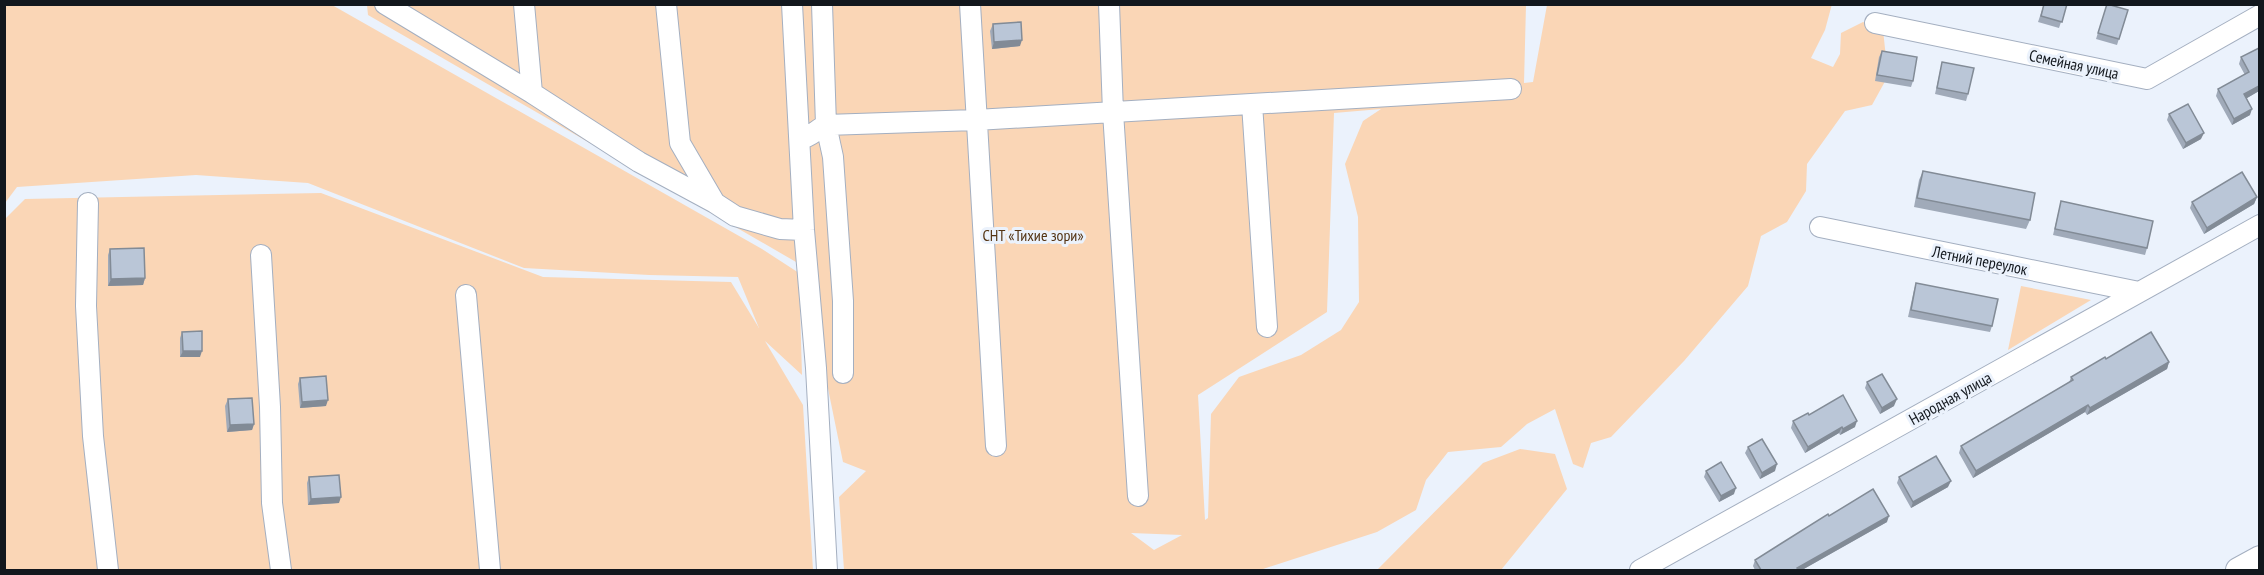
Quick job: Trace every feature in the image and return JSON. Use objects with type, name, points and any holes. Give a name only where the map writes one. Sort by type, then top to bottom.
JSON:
[{"type":"main road","points":[[2238,570],[2259,558]]},
{"type":"street","points":[[385,4],[532,93],[639,162],[735,216],[780,230],[804,230]]},
{"type":"street","points":[[524,4],[532,93]]},
{"type":"street","points":[[666,4],[680,143],[715,204]]},
{"type":"street","points":[[792,4],[804,230],[816,368],[827,570]]},
{"type":"street","points":[[822,4],[826,125],[833,157],[843,301],[843,373]]},
{"type":"street","points":[[970,4],[996,446]]},
{"type":"street","points":[[1110,4],[1113,112],[1138,496]]},
{"type":"street","name":"Семейная улица","points":[[1875,23],[2147,79],[2259,15]]},
{"type":"street","points":[[800,139],[807,138],[816,129],[826,125],[976,120],[1511,89]]},
{"type":"street","points":[[1252,104],[1267,327]]},
{"type":"street","points":[[88,203],[86,306],[88,354],[93,436],[108,570]]},
{"type":"street","name":"Народная улица","points":[[1640,570],[2259,225]]},
{"type":"street","name":"Летний переулок","points":[[1820,228],[2139,292]]},
{"type":"street","points":[[261,255],[270,407],[272,503],[281,570]]},
{"type":"street","points":[[466,295],[490,570]]},
{"type":"green space","name":"СНТ «Тихие зори»","points":[[1832,4],[1825,30],[1811,58],[1833,67],[1840,54],[1841,33],[1863,22],[1883,30],[1888,76],[1872,105],[1845,111],[1807,164],[1806,191],[1787,222],[1761,236],[1748,286],[1684,361],[1611,437],[1591,443],[1583,468],[1573,464],[1555,409],[1527,424],[1501,447],[1448,452],[1426,480],[1416,510],[1377,532],[1260,570],[844,570],[839,497],[866,471],[843,462],[803,266],[368,15],[367,5],[1526,5],[1524,83],[1533,82],[1547,5]],"holes":[[[1381,109],[1363,121],[1345,164],[1358,217],[1359,302],[1341,330],[1301,355],[1239,377],[1211,414],[1208,518],[1205,520],[1198,395],[1327,312],[1334,113]],[[1131,533],[1182,535],[1154,550]]]},
{"type":"green space","points":[[5,5],[332,5],[762,249],[799,273],[802,375],[765,341],[803,405],[813,570],[5,570],[5,219],[25,199],[321,193],[543,277],[731,282],[759,328],[738,277],[524,268],[308,183],[196,175],[17,187],[5,203]]},
{"type":"green space","points":[[2021,286],[2091,300],[2008,350]]},
{"type":"green space","points":[[1520,449],[1555,454],[1567,489],[1501,570],[1377,570],[1483,463]]},
{"type":"building","points":[[2044,4],[2067,4],[2062,22],[2041,16]]},
{"type":"building","points":[[2107,4],[2128,10],[2119,39],[2098,33]]},
{"type":"building","points":[[1021,22],[1022,40],[994,42],[993,24]]},
{"type":"building","points":[[2259,48],[2259,86],[2244,94],[2252,109],[2234,119],[2218,89],[2249,72],[2241,57]]},
{"type":"building","points":[[1882,51],[1917,57],[1913,81],[1877,75]]},
{"type":"building","points":[[1942,62],[1974,68],[1968,94],[1937,88]]},
{"type":"building","points":[[2188,104],[2204,133],[2186,143],[2169,114]]},
{"type":"building","points":[[1923,171],[2035,193],[2030,220],[1917,198]]},
{"type":"building","points":[[2242,172],[2257,197],[2207,228],[2192,202]]},
{"type":"building","points":[[2061,201],[2153,221],[2147,248],[2055,229]]},
{"type":"building","points":[[144,248],[145,278],[111,279],[110,249]]},
{"type":"building","points":[[1916,283],[1998,299],[1992,326],[1911,310]]},
{"type":"building","points":[[202,331],[202,351],[183,351],[182,332]]},
{"type":"building","points":[[2151,332],[2169,362],[2090,408],[2088,405],[1976,471],[1961,446],[2073,380],[2071,377]]},
{"type":"building","points":[[1882,374],[1897,399],[1882,408],[1867,382]]},
{"type":"building","points":[[326,376],[328,400],[302,402],[300,378]]},
{"type":"building","points":[[1843,395],[1857,421],[1808,447],[1793,421],[1808,413],[1809,415]]},
{"type":"building","points":[[252,398],[254,424],[230,425],[228,399]]},
{"type":"building","points":[[1762,439],[1777,464],[1762,473],[1748,447]]},
{"type":"building","points":[[1936,456],[1951,481],[1913,502],[1899,477]]},
{"type":"building","points":[[1721,462],[1736,488],[1721,496],[1706,471]]},
{"type":"building","points":[[339,475],[341,497],[311,499],[309,477]]},
{"type":"building","points":[[1873,489],[1889,516],[1797,568],[1798,570],[1761,570],[1755,560]]}]
